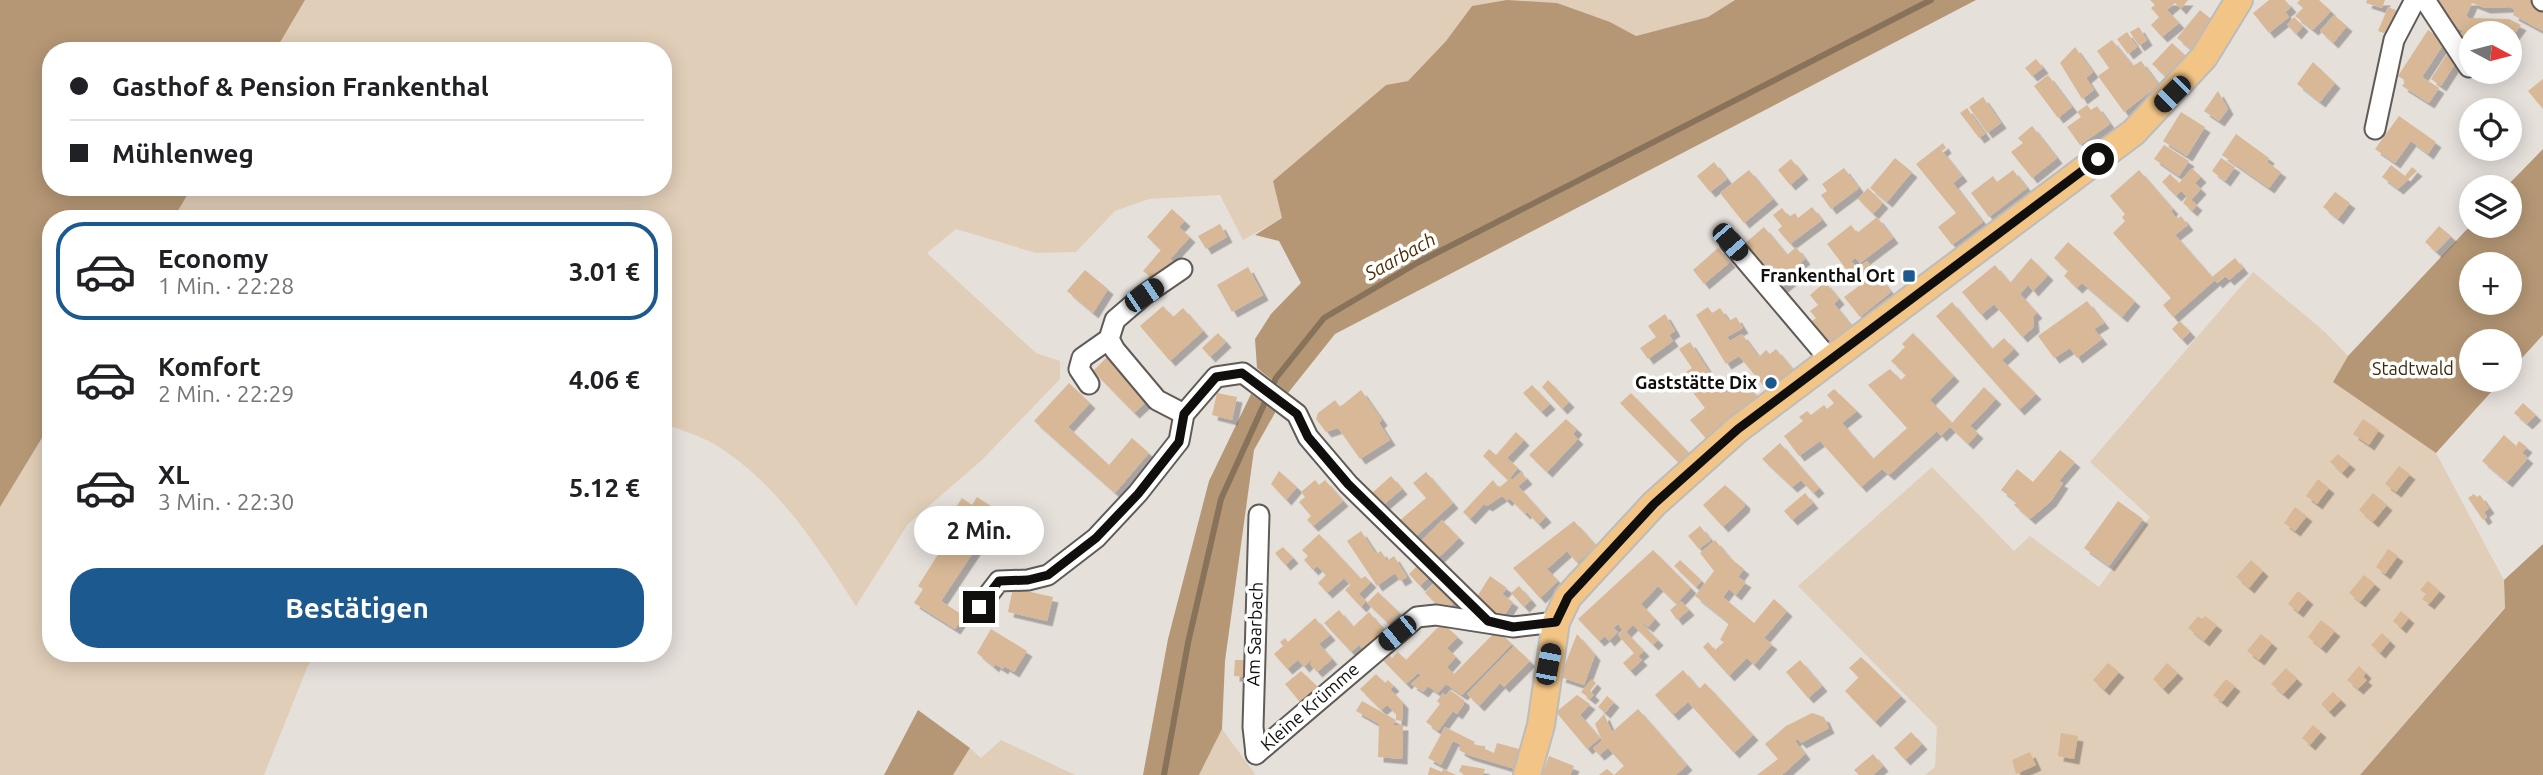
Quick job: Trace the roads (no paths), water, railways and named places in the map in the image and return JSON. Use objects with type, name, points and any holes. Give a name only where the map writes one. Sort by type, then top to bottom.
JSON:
[{"type":"main road","points":[[1527,775],[1541,725],[1556,622],[1568,597],[1654,504],[1738,429],[2134,132],[2204,57],[2239,0]]},
{"type":"street","points":[[2375,129],[2394,40],[2415,0]]},
{"type":"street","points":[[2425,0],[2459,53]]},
{"type":"street","points":[[1730,242],[1830,360]]},
{"type":"street","points":[[1089,384],[1079,369],[1079,362],[1109,339],[1115,320],[1144,295],[1182,269]]},
{"type":"street","points":[[1109,339],[1157,400],[1184,414]]},
{"type":"street","points":[[979,607],[999,581],[1028,580],[1048,575],[1096,538],[1138,494],[1179,442],[1184,414],[1216,377],[1242,373],[1297,414],[1308,437],[1348,484],[1488,621]]},
{"type":"street","name":"Am Saarbach","points":[[1256,754],[1253,727],[1259,515]]},
{"type":"street","name":"Kleine Krümme","points":[[1256,754],[1417,617],[1436,615],[1513,627],[1556,622]]},
{"type":"waterway","name":"Saarbach","points":[[1164,775],[1188,643],[1221,499],[1276,378],[1324,318],[1417,263],[1931,0]]},
{"type":"place","name":"Frankenthal Ort","points":[[1909,276]]},
{"type":"place","name":"Gaststätte Dix","points":[[1771,383]]},
{"type":"park label","name":"Stadtwald","points":[[2413,369]]}]
